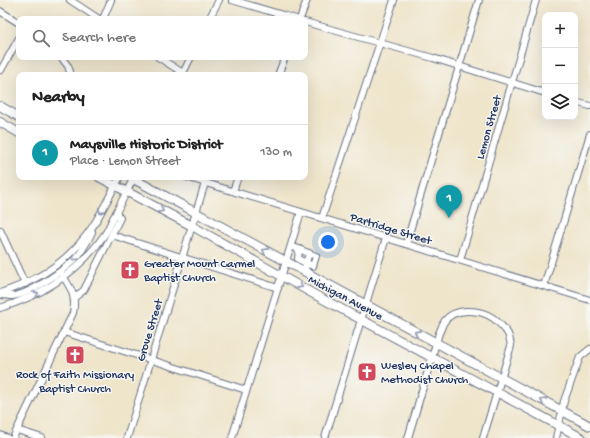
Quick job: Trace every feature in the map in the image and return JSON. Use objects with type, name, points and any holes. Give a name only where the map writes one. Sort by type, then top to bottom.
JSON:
[{"type":"main road","points":[[0,106],[16,115]]},
{"type":"main road","points":[[0,122],[16,131]]},
{"type":"main road","name":"Michigan Avenue","points":[[104,180],[192,226],[496,393],[582,438]]},
{"type":"main road","name":"Michigan Avenue","points":[[136,180],[590,426]]},
{"type":"main road","points":[[223,244],[231,232]]},
{"type":"street","points":[[70,0],[94,16]]},
{"type":"street","points":[[104,16],[112,0]]},
{"type":"street","points":[[211,16],[219,0]]},
{"type":"street","points":[[232,0],[286,16]]},
{"type":"street","points":[[301,16],[307,0]]},
{"type":"street","points":[[322,218],[394,0]]},
{"type":"street","points":[[406,244],[479,0]]},
{"type":"street","name":"Lemon Street","points":[[460,260],[536,0]]},
{"type":"street","points":[[0,11],[16,21]]},
{"type":"street","points":[[308,23],[459,66],[542,92]]},
{"type":"street","points":[[1,70],[16,43]]},
{"type":"street","points":[[63,60],[70,72]]},
{"type":"street","points":[[162,60],[179,72]]},
{"type":"street","points":[[183,72],[189,60]]},
{"type":"street","points":[[279,72],[284,60]]},
{"type":"street","points":[[578,103],[590,106]]},
{"type":"street","points":[[544,286],[590,134]]},
{"type":"street","points":[[0,294],[36,279],[54,267],[72,252],[94,225],[118,180]]},
{"type":"street","points":[[0,308],[35,295],[64,278],[78,266],[91,253],[106,233],[127,192],[131,180]]},
{"type":"street","name":"Partridge Street","points":[[196,180],[590,300]]},
{"type":"street","points":[[233,191],[237,180]]},
{"type":"street","name":"Grove Street","points":[[127,438],[205,183]]},
{"type":"street","points":[[232,438],[301,212]]},
{"type":"street","points":[[74,298],[84,290],[112,235],[120,218],[116,213]]},
{"type":"street","points":[[0,294],[13,296],[24,292],[36,287],[60,272],[81,252],[91,234],[94,225]]},
{"type":"street","points":[[0,230],[25,284]]},
{"type":"street","points":[[112,235],[278,288]]},
{"type":"street","points":[[325,438],[386,238]]},
{"type":"street","points":[[291,246],[299,249],[316,256],[313,266],[298,259],[299,249]]},
{"type":"street","points":[[305,272],[306,264]]},
{"type":"street","points":[[13,438],[75,306],[72,291],[60,272]]},
{"type":"street","points":[[408,438],[436,343],[444,322],[452,314],[462,311],[476,312],[493,318],[506,330],[510,336],[511,346],[482,438]]},
{"type":"street","points":[[64,332],[246,390]]},
{"type":"street","points":[[556,438],[564,401],[580,358],[590,349]]},
{"type":"street","points":[[17,430],[42,438]]},
{"type":"street","points":[[0,434],[7,438]]},
{"type":"place","name":"Maysville Historic District","points":[[449,218]]},
{"type":"place","name":"Greater Mount Carmel Baptist Church","points":[[130,270]]},
{"type":"place","name":"Rock of Faith Missionary Baptist Church","points":[[75,355]]},
{"type":"place","name":"Wesley Chapel Methodist Church","points":[[367,372]]}]
